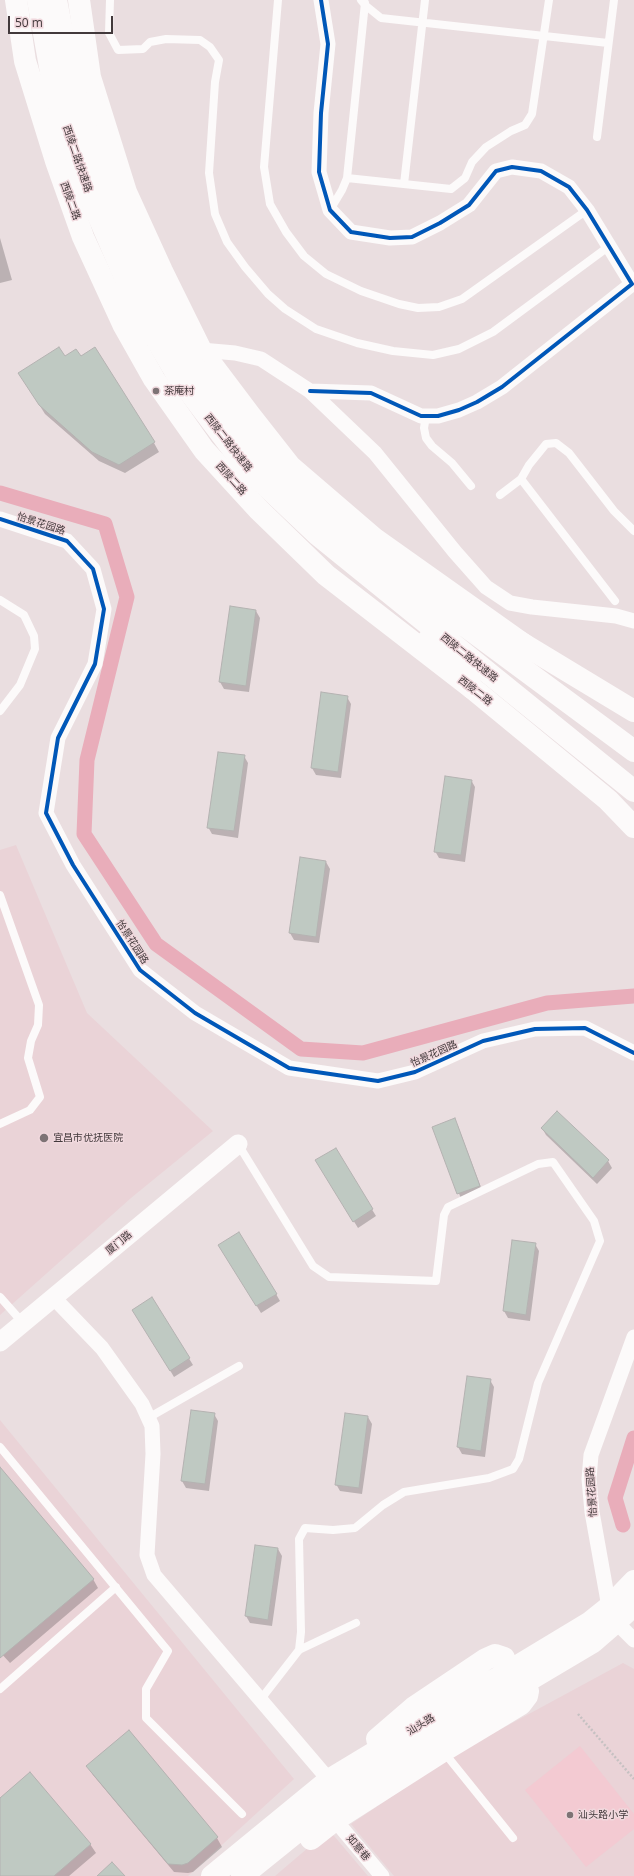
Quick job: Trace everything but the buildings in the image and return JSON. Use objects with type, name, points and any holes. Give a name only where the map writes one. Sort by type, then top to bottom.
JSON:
[{"type":"main road","name":"西陵二路","points":[[16,0],[25,61],[56,160],[83,237],[123,324],[154,379],[204,450],[258,509],[321,570],[403,636],[472,688],[608,800],[634,827]]},
{"type":"main road","name":"西陵二路快速路","points":[[38,0],[54,89],[88,192],[139,310],[179,378],[246,467],[318,535],[395,585],[634,751]]},
{"type":"main road","name":"西陵二路快速路","points":[[56,0],[72,83],[100,176],[142,275],[173,334],[232,424],[282,478],[395,585],[634,791]]},
{"type":"main road","points":[[79,0],[90,77],[126,192],[162,271],[201,350],[232,424]]},
{"type":"main road","points":[[201,350],[290,466],[375,539],[523,644],[631,711]]},
{"type":"main road","points":[[395,585],[472,688]]},
{"type":"main road","points":[[395,585],[523,644]]},
{"type":"main road","name":"汕头路","points":[[612,1615],[634,1581]]},
{"type":"main road","name":"汕头路","points":[[212,1876],[329,1780],[500,1687],[591,1632],[612,1615],[634,1605]]},
{"type":"main road","points":[[329,1780],[413,1708],[495,1655],[504,1658]]},
{"type":"main road","name":"汕头路","points":[[242,1876],[340,1797],[500,1687]]},
{"type":"main road","points":[[263,1876],[335,1820],[443,1751],[521,1704],[528,1696],[528,1691]]},
{"type":"street","points":[[310,391],[371,394],[420,416],[438,416],[459,410],[478,402],[502,387],[632,284],[608,247],[587,210],[569,187],[541,171],[512,167],[496,171],[469,204],[440,223],[412,237],[390,238],[351,232],[330,210],[319,172],[321,113],[328,44],[321,0]]},
{"type":"street","points":[[201,350],[235,353],[261,359],[310,391],[375,453],[455,552],[486,587],[510,603],[532,608],[616,616],[634,621]]},
{"type":"street","name":"怡景花园路","points":[[0,519],[68,541],[93,569],[104,609],[95,664],[58,738],[46,813],[73,865],[140,970],[195,1013],[289,1068],[378,1081],[415,1072],[483,1041],[535,1029],[585,1028],[634,1053]]},
{"type":"street","name":"厦门路","points":[[0,1342],[238,1144]]},
{"type":"street","points":[[54,1298],[102,1348],[142,1404],[152,1426],[153,1454],[148,1555],[154,1575],[329,1780]]},
{"type":"street","name":"怡景花园路","points":[[612,1615],[592,1512],[589,1479],[591,1454],[634,1337]]},
{"type":"street","points":[[612,1615],[634,1640]]},
{"type":"street","name":"如意巷","points":[[335,1820],[382,1876]]},
{"type":"lane","points":[[110,0],[108,33],[118,50],[143,49],[150,42],[166,39],[200,40],[210,47],[219,60],[215,82],[209,173],[215,214],[227,242],[245,267],[268,294],[285,309],[316,328],[357,343],[393,351],[433,355],[459,349],[493,332],[608,247]]},
{"type":"lane","points":[[278,0],[264,167],[270,204],[286,232],[304,256],[326,274],[361,291],[399,304],[418,308],[439,307],[462,299],[587,210]]},
{"type":"lane","points":[[404,184],[425,0]]},
{"type":"lane","points":[[347,178],[451,189],[465,178],[472,162],[486,147],[511,131],[525,125],[532,114],[549,0]]},
{"type":"lane","points":[[597,138],[614,0]]},
{"type":"lane","points":[[330,210],[342,190],[347,178],[364,2]]},
{"type":"lane","points":[[364,2],[381,18],[608,43]]},
{"type":"lane","points":[[426,416],[424,428],[426,438],[432,446],[452,463],[471,486]]},
{"type":"lane","points":[[500,495],[521,480],[529,465],[546,444],[556,443],[569,452],[614,511],[634,531]]},
{"type":"lane","points":[[521,480],[615,600]]},
{"type":"lane","points":[[0,600],[24,615],[34,636],[35,649],[20,685],[0,711]]},
{"type":"lane","points":[[0,895],[39,1005],[38,1025],[31,1041],[28,1058],[40,1097],[30,1110],[0,1124]]},
{"type":"lane","points":[[238,1144],[313,1266],[329,1277],[436,1281],[444,1215],[448,1207],[538,1164],[552,1162],[594,1221],[600,1241],[538,1383],[519,1459],[513,1469],[489,1478],[404,1492],[383,1505],[354,1528],[333,1530],[305,1528],[299,1538],[301,1632],[299,1650]]},
{"type":"lane","points":[[0,1297],[24,1323]]},
{"type":"lane","points":[[148,1418],[239,1366]]},
{"type":"lane","points":[[0,1447],[168,1651],[146,1689],[146,1718],[242,1814]]},
{"type":"lane","points":[[0,1689],[116,1587]]},
{"type":"lane","points":[[261,1699],[299,1650],[356,1623]]},
{"type":"lane","points":[[443,1751],[513,1838]]},
{"type":"path","points":[[578,1714],[634,1778]]},
{"type":"shaded area","name":"宜昌市优抚医院","points":[[16,845],[87,1013],[213,1131],[131,1198],[0,1315],[0,850]]},
{"type":"shaded area","points":[[0,1420],[294,1779],[188,1876],[0,1876]]},
{"type":"shaded area","name":"汕头路小学","points":[[623,1663],[634,1669],[634,1876],[394,1876],[351,1824],[455,1754]]},
{"type":"shaded area","points":[[580,1746],[634,1814],[634,1829],[586,1867],[525,1790]]},
{"type":"shaded area","points":[[329,1830],[368,1876],[275,1876]]},
{"type":"waterway","points":[[0,493],[105,524],[127,597],[87,760],[84,834],[156,944],[301,1049],[363,1053],[547,1003],[634,996]]},
{"type":"waterway","points":[[623,1525],[615,1498],[634,1438]]},
{"type":"cycle path","points":[[310,391],[371,393],[421,416],[438,416],[459,410],[477,402],[502,387],[632,284],[587,210],[569,187],[541,171],[512,167],[496,171],[469,205],[440,223],[412,237],[390,238],[351,232],[330,210],[319,172],[321,113],[328,44],[321,0]]},
{"type":"cycle path","points":[[0,519],[67,541],[93,569],[104,609],[95,664],[58,738],[46,813],[73,865],[140,970],[195,1013],[289,1068],[378,1081],[415,1072],[483,1041],[535,1029],[585,1028],[634,1053]]},
{"type":"place","name":"茶庵村","points":[[156,391]]},
{"type":"place","name":"宜昌市优抚医院","points":[[44,1138]]},
{"type":"place","name":"汕头路小学","points":[[570,1815]]}]
